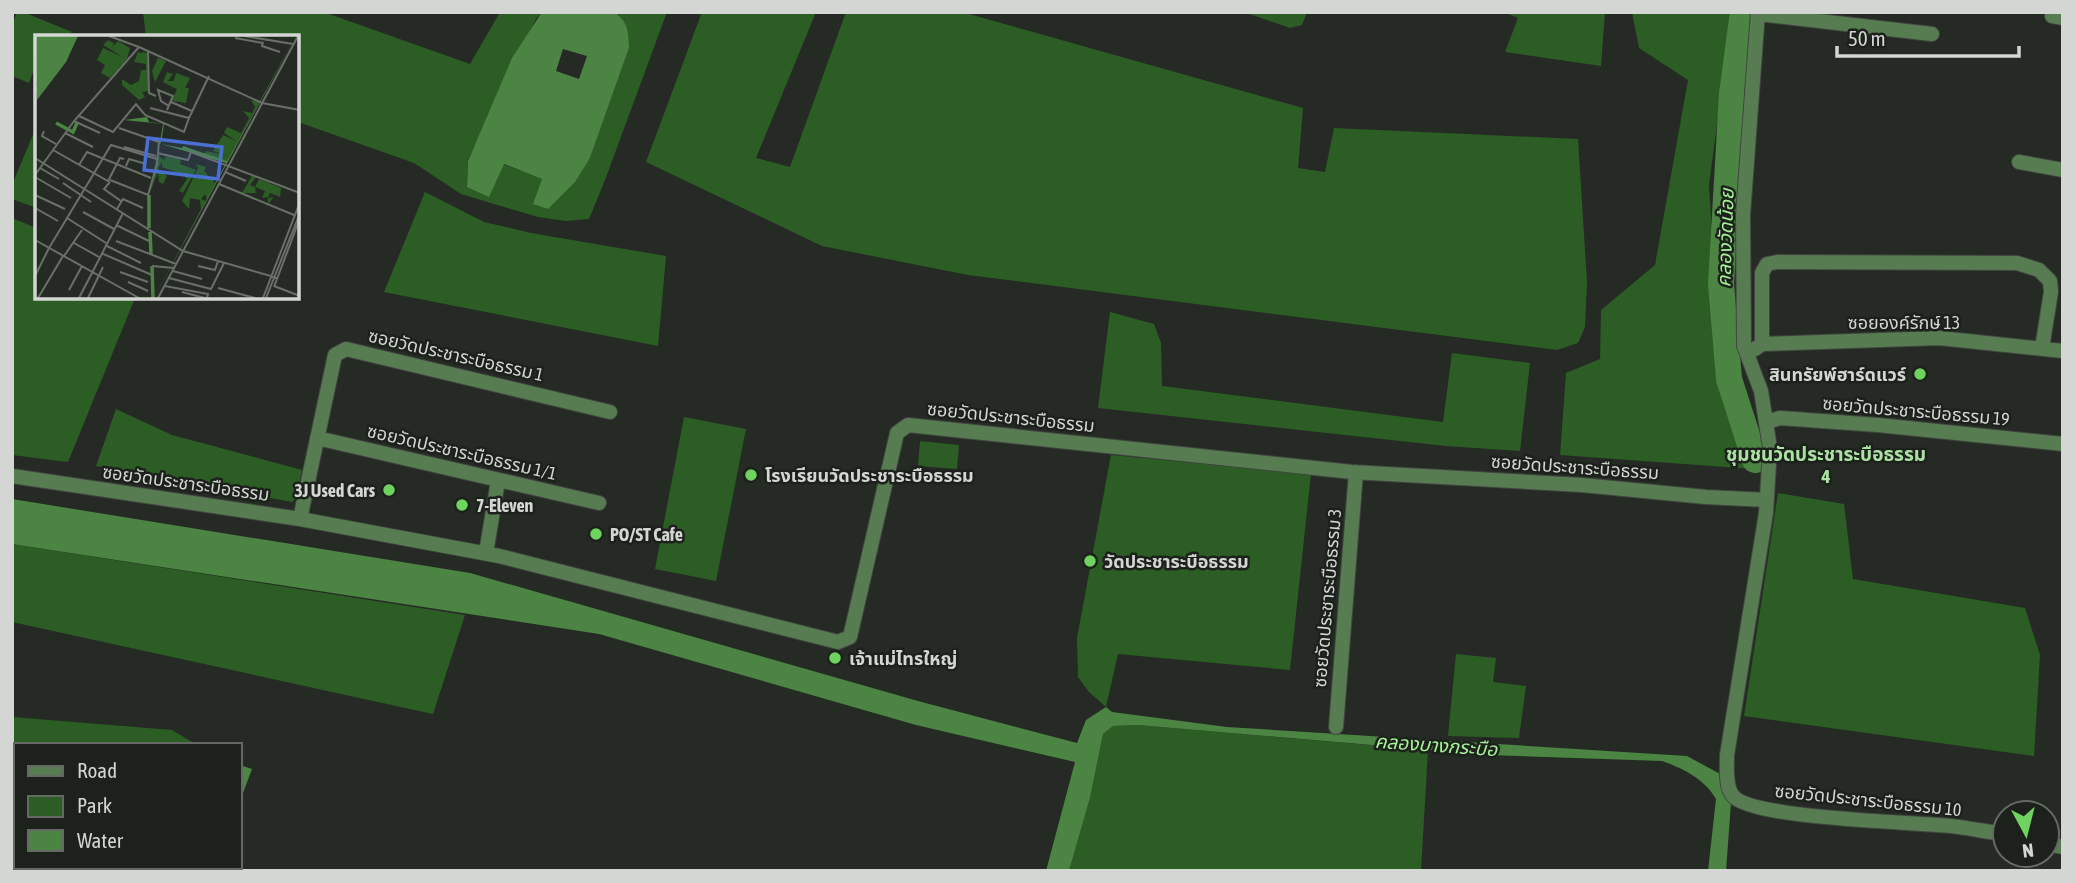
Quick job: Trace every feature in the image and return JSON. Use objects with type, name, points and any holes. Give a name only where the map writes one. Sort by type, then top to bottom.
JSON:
[{"type":"street","points":[[1767,506],[1770,448],[1767,422],[1762,391],[1744,346],[1743,215],[1758,13],[1933,34]]},
{"type":"street","points":[[2019,162],[2063,170]]},
{"type":"street","points":[[1762,344],[1762,273],[1767,264],[2017,263],[2039,270],[2050,281],[2051,292],[2042,348]]},
{"type":"street","name":"ซอยองค์รักษ์ 13","points":[[1747,353],[1762,344],[1939,338],[2063,351]]},
{"type":"street","name":"ซอยวัดประชาระบือธรรม 1","points":[[300,519],[335,355],[346,349],[610,412]]},
{"type":"street","name":"ซอยวัดประชาระบือธรรม 19","points":[[1767,422],[1780,418],[1794,419],[2063,444]]},
{"type":"street","name":"ซอยวัดประชาระบือธรรม","points":[[12,476],[300,519],[486,553],[838,642],[850,637],[897,433],[908,425],[1356,472],[1594,486],[1710,497],[1767,506]]},
{"type":"street","name":"ซอยวัดประชาระบือธรรม 1/1","points":[[317,438],[599,503]]},
{"type":"street","name":"ซอยวัดประชาระบือธรรม 3","points":[[1336,727],[1356,472]]},
{"type":"street","points":[[486,553],[498,481]]},
{"type":"street","name":"ซอยวัดประชาระบือธรรม 10","points":[[1767,506],[1727,755],[1731,795],[1739,802],[1769,810],[1991,832]]},
{"type":"green space","points":[[17,12],[23,12],[72,32],[67,35],[35,35],[35,66],[29,83],[12,76],[12,25]]},
{"type":"green space","points":[[143,12],[329,12],[470,64],[500,12],[542,12],[536,19],[468,160],[467,186],[503,164],[543,179],[590,158],[629,48],[627,27],[614,12],[667,12],[589,219],[566,221],[538,217],[461,194],[414,163],[299,122],[299,35],[146,35]]},
{"type":"green space","points":[[702,12],[816,12],[756,158],[790,167],[846,12],[962,12],[1303,108],[1298,168],[1325,172],[1334,128],[1578,139],[1587,282],[1585,327],[1578,343],[1557,350],[968,275],[822,246],[646,162]]},
{"type":"green space","points":[[1244,12],[1307,12],[1302,25],[1290,28]]},
{"type":"green space","points":[[1504,12],[1605,12],[1601,66],[1505,52],[1518,18]]},
{"type":"green space","points":[[1632,12],[1732,12],[1709,185],[1720,363],[1726,413],[1753,469],[1560,455],[1566,373],[1600,359],[1601,310],[1655,265],[1688,80],[1639,48]]},
{"type":"green space","points":[[35,130],[34,207],[12,199],[12,185]]},
{"type":"green space","points":[[425,192],[484,222],[531,233],[666,256],[658,346],[384,292]]},
{"type":"green space","points":[[12,218],[35,225],[35,299],[135,299],[68,462],[12,455]]},
{"type":"green space","points":[[1110,312],[1154,324],[1161,343],[1162,386],[1443,422],[1452,353],[1530,363],[1520,451],[1446,446],[1098,408]]},
{"type":"green space","points":[[116,409],[172,435],[302,470],[296,498],[292,502],[96,466]]},
{"type":"green space","points":[[684,417],[746,429],[716,581],[655,569]]},
{"type":"green space","points":[[920,441],[959,445],[957,469],[918,466]]},
{"type":"green space","points":[[1111,455],[1311,474],[1290,670],[1118,654],[1106,707],[1089,692],[1078,677],[1077,638]]},
{"type":"green space","points":[[1778,493],[1844,504],[1853,579],[2025,608],[2040,655],[2034,756],[1744,716]]},
{"type":"green space","points":[[12,544],[465,615],[433,714],[12,622]]},
{"type":"green space","points":[[1456,654],[1496,658],[1493,682],[1526,686],[1519,738],[1448,736]]},
{"type":"green space","points":[[12,717],[172,730],[194,743],[14,743],[14,869],[150,869],[12,871]]},
{"type":"green space","points":[[1138,725],[1428,750],[1421,871],[1069,871],[1090,798],[1103,734],[1113,726]]},
{"type":"water","points":[[542,12],[614,12],[625,23],[628,32],[629,48],[590,158],[575,182],[548,209],[533,204],[542,179],[504,164],[489,197],[467,187],[468,161],[512,58]],"holes":[[[563,49],[587,56],[579,79],[556,71]]]},
{"type":"water","name":"คลองบางกระบือ","points":[[12,499],[470,573],[918,701],[1077,743],[1086,720],[1106,707],[1112,712],[1227,727],[1687,756],[1722,775],[1731,803],[1726,871],[1708,871],[1716,799],[1699,780],[1662,761],[1488,755],[1138,725],[1113,726],[1103,734],[1090,798],[1069,871],[1046,871],[1075,762],[916,725],[599,634],[12,544]]},
{"type":"water","points":[[242,766],[252,769],[242,796]]},
{"type":"water","points":[[150,869],[213,869],[212,871]]},
{"type":"waterway","name":"คลองวัดน้อย","points":[[1743,12],[1732,94],[1721,284],[1729,379],[1755,460]]},
{"type":"place","name":"สินทรัยพ์ฮาร์ดแวร์","points":[[1920,374]]},
{"type":"place","name":"โรงเรียนวัดประชาระบือธรรม","points":[[751,475]]},
{"type":"place","name":"3J Used Cars","points":[[389,490]]},
{"type":"place","name":"7-Eleven","points":[[462,505]]},
{"type":"place","name":"PO/ST Cafe","points":[[596,534]]},
{"type":"place","name":"วัดประชาระบือธรรม","points":[[1090,561]]},
{"type":"place","name":"เจ้าแม่ไทรใหญ่","points":[[835,658]]},
{"type":"district","name":"ชุมชนวัดประชาระบือธรรม 4","points":[[1826,465]]}]
